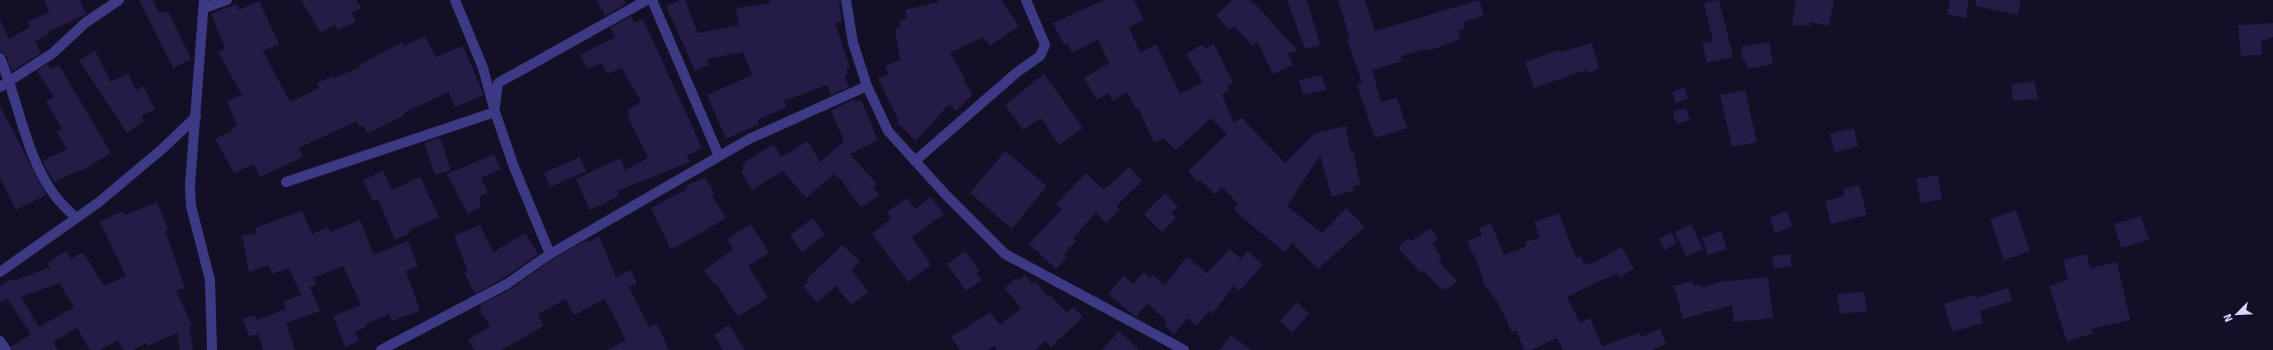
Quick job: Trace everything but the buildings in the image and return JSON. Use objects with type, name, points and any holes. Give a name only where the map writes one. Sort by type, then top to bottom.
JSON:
[{"type":"street","points":[[0,87],[53,53],[85,23],[119,0]]},
{"type":"street","points":[[212,350],[210,280],[191,206],[190,185],[204,4],[227,0]]},
{"type":"street","points":[[455,0],[483,68],[495,112],[533,216],[550,254]]},
{"type":"street","points":[[495,112],[498,83],[647,0]]},
{"type":"street","points":[[652,0],[719,156]]},
{"type":"street","points":[[846,0],[853,43],[867,86],[888,131],[915,161],[1005,254],[1184,350]]},
{"type":"street","points":[[915,161],[1016,73],[1040,56],[1045,45],[1026,0]]},
{"type":"street","points":[[0,58],[10,81],[33,157],[53,193],[76,218]]},
{"type":"street","points":[[381,350],[507,284],[550,254],[749,139],[867,86]]},
{"type":"street","points":[[286,182],[495,112]]},
{"type":"street","points":[[0,272],[99,202],[161,150],[196,117]]},
{"type":"street","points":[[0,341],[6,350]]}]
